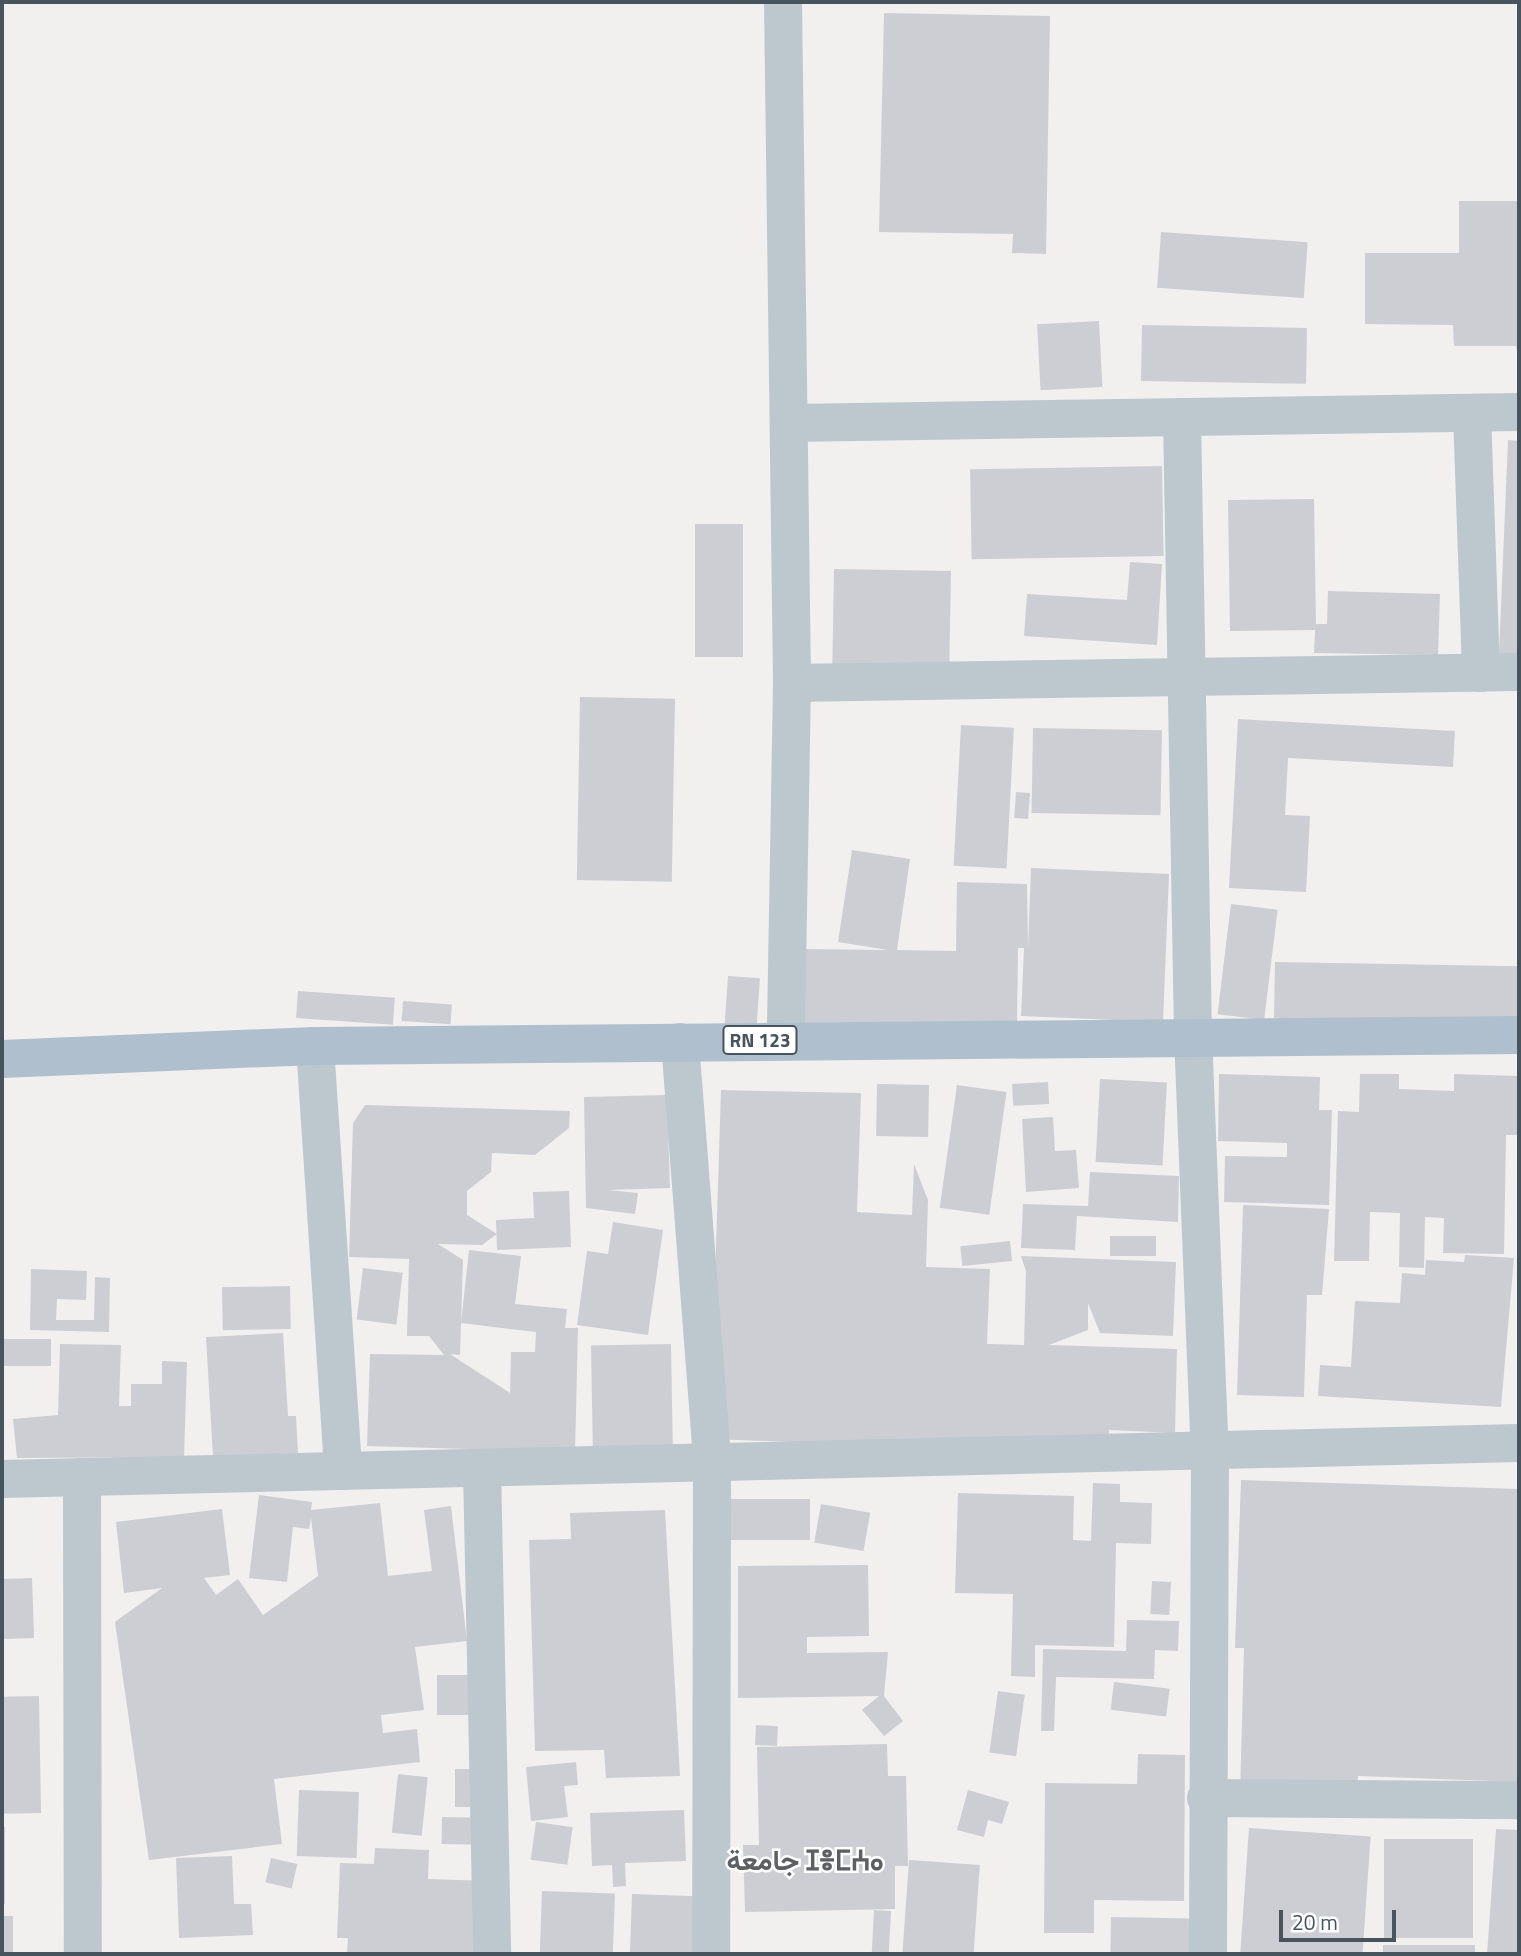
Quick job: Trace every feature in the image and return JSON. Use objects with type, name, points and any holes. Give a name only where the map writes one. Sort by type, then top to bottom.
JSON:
[{"type":"main road","name":"RN 123","points":[[2,1059],[314,1046],[1193,1035],[1519,1035]]},
{"type":"street","points":[[783,2],[791,423],[792,683],[786,1039]]},
{"type":"street","points":[[791,423],[1519,412]]},
{"type":"street","points":[[1472,413],[1481,673]]},
{"type":"street","points":[[1182,417],[1193,1035],[1210,1451],[1206,1798],[1208,1954]]},
{"type":"street","points":[[792,683],[1519,672]]},
{"type":"street","points":[[680,1042],[712,1462],[711,1954]]},
{"type":"street","points":[[314,1046],[343,1471]]},
{"type":"street","points":[[2,1479],[1519,1443]]},
{"type":"street","points":[[482,1468],[492,1954]]},
{"type":"street","points":[[82,1477],[83,1954]]},
{"type":"street","points":[[1206,1798],[1519,1800]]},
{"type":"building","points":[[884,13],[1050,16],[1046,254],[1012,253],[1013,234],[879,232]]},
{"type":"building","points":[[1459,201],[1519,201],[1519,361],[1516,346],[1454,346],[1453,325],[1365,324],[1365,253],[1459,253]]},
{"type":"building","points":[[1161,232],[1308,242],[1304,298],[1157,288]]},
{"type":"building","points":[[1099,321],[1102,387],[1041,390],[1037,324]]},
{"type":"building","points":[[1142,325],[1307,328],[1306,384],[1141,381]]},
{"type":"building","points":[[1508,440],[1519,441],[1519,655],[1499,654]]},
{"type":"building","points":[[1162,466],[1164,556],[972,559],[970,469]]},
{"type":"building","points":[[1314,499],[1316,624],[1327,624],[1328,591],[1440,594],[1438,655],[1314,653],[1315,630],[1230,631],[1228,500]]},
{"type":"building","points":[[695,524],[743,524],[743,657],[695,657]]},
{"type":"building","points":[[1130,562],[1162,564],[1157,645],[1024,636],[1027,594],[1127,600]]},
{"type":"building","points":[[834,569],[951,571],[949,674],[832,672]]},
{"type":"building","points":[[580,697],[675,699],[672,882],[577,880]]},
{"type":"building","points":[[1238,719],[1455,731],[1453,767],[1288,758],[1285,815],[1310,816],[1306,892],[1229,888]]},
{"type":"building","points":[[961,725],[1014,728],[1007,869],[954,866]]},
{"type":"building","points":[[1033,728],[1162,730],[1160,815],[1032,813]]},
{"type":"building","points":[[1016,792],[1030,793],[1028,819],[1014,818]]},
{"type":"building","points":[[852,850],[910,859],[897,950],[956,951],[957,882],[1027,884],[1028,949],[1031,868],[1169,874],[1163,1022],[1021,1016],[1024,948],[1018,948],[1017,1027],[802,1024],[803,949],[888,950],[838,942]]},
{"type":"building","points":[[1231,904],[1278,910],[1264,1020],[1217,1014]]},
{"type":"building","points":[[1275,962],[1519,966],[1518,1025],[1274,1021]]},
{"type":"building","points":[[728,976],[760,978],[757,1027],[725,1025]]},
{"type":"building","points":[[298,991],[395,998],[393,1025],[296,1018]]},
{"type":"building","points":[[403,1001],[452,1004],[450,1024],[402,1021]]},
{"type":"building","points":[[1219,1074],[1320,1077],[1319,1110],[1332,1110],[1329,1205],[1224,1202],[1225,1156],[1287,1157],[1287,1143],[1218,1141]]},
{"type":"building","points":[[1360,1074],[1399,1074],[1399,1089],[1454,1091],[1454,1074],[1519,1076],[1519,1135],[1506,1135],[1504,1254],[1443,1253],[1444,1218],[1425,1217],[1424,1268],[1399,1267],[1400,1213],[1370,1212],[1369,1261],[1334,1261],[1338,1111],[1359,1112]]},
{"type":"building","points":[[1100,1079],[1167,1083],[1163,1165],[1096,1162]]},
{"type":"building","points":[[1048,1082],[1049,1104],[1013,1106],[1012,1084]]},
{"type":"building","points":[[877,1084],[929,1085],[928,1137],[876,1136]]},
{"type":"building","points":[[957,1085],[1007,1092],[989,1215],[940,1208]]},
{"type":"building","points":[[721,1090],[861,1093],[857,1212],[912,1215],[914,1164],[928,1200],[926,1267],[990,1269],[987,1344],[1024,1345],[1026,1271],[1021,1256],[1176,1262],[1173,1336],[1100,1333],[1088,1303],[1088,1330],[1049,1345],[1177,1349],[1175,1433],[1109,1430],[1109,1443],[939,1447],[710,1439]]},
{"type":"building","points":[[667,1095],[670,1188],[608,1190],[638,1193],[635,1214],[586,1208],[584,1097]]},
{"type":"building","points":[[365,1105],[570,1111],[569,1128],[535,1155],[492,1153],[491,1172],[467,1191],[467,1215],[497,1234],[482,1245],[438,1244],[463,1260],[461,1323],[469,1250],[521,1256],[515,1304],[567,1309],[565,1328],[578,1328],[575,1452],[367,1446],[370,1354],[444,1355],[429,1336],[407,1336],[409,1259],[349,1257],[353,1123]],"holes":[[[461,1323],[536,1332],[535,1352],[511,1352],[510,1393],[450,1354],[460,1355]]]},
{"type":"building","points":[[1053,1117],[1055,1151],[1076,1150],[1079,1188],[1026,1192],[1022,1119]]},
{"type":"building","points":[[1090,1172],[1179,1176],[1178,1222],[1077,1216],[1075,1250],[1021,1248],[1023,1204],[1088,1206]]},
{"type":"building","points":[[569,1191],[571,1247],[497,1250],[496,1220],[534,1218],[533,1192]]},
{"type":"building","points":[[1243,1205],[1329,1209],[1322,1295],[1307,1295],[1304,1397],[1237,1395]]},
{"type":"building","points":[[613,1222],[663,1230],[648,1335],[577,1325],[587,1251],[608,1254]]},
{"type":"building","points":[[1110,1236],[1156,1236],[1156,1256],[1110,1256]]},
{"type":"building","points":[[1010,1241],[1012,1261],[962,1266],[960,1246]]},
{"type":"building","points":[[1465,1255],[1514,1258],[1501,1407],[1318,1396],[1320,1365],[1351,1367],[1355,1301],[1400,1303],[1402,1273],[1425,1275],[1426,1260],[1464,1262]]},
{"type":"building","points":[[363,1268],[403,1273],[396,1324],[357,1320]]},
{"type":"building","points":[[31,1269],[87,1271],[86,1300],[57,1299],[56,1320],[94,1320],[95,1277],[110,1278],[109,1332],[30,1330]]},
{"type":"building","points":[[290,1286],[291,1329],[223,1330],[222,1287]]},
{"type":"building","points":[[283,1333],[288,1416],[296,1416],[298,1453],[213,1457],[206,1337]]},
{"type":"building","points":[[2,1339],[51,1339],[51,1366],[2,1366]]},
{"type":"building","points":[[60,1344],[121,1345],[119,1406],[131,1406],[131,1384],[162,1384],[162,1361],[187,1362],[184,1457],[17,1458],[13,1419],[58,1415]]},
{"type":"building","points":[[671,1344],[673,1445],[593,1446],[591,1345]]},
{"type":"building","points":[[1241,1480],[1519,1489],[1519,1782],[1358,1776],[1357,1797],[1240,1794],[1244,1648],[1235,1648]]},
{"type":"building","points":[[1093,1483],[1120,1484],[1120,1502],[1152,1503],[1151,1544],[1116,1543],[1114,1647],[1035,1645],[1035,1677],[1011,1676],[1013,1594],[955,1593],[958,1493],[1074,1496],[1073,1540],[1091,1541]]},
{"type":"building","points":[[259,1495],[312,1502],[311,1510],[380,1503],[388,1576],[432,1571],[424,1510],[451,1506],[467,1641],[415,1647],[424,1710],[381,1715],[383,1733],[417,1729],[420,1762],[274,1779],[282,1844],[149,1860],[115,1622],[162,1588],[124,1593],[116,1522],[222,1509],[230,1575],[204,1578],[216,1595],[238,1579],[263,1615],[318,1576],[311,1518],[309,1529],[293,1527],[287,1582],[249,1578]]},
{"type":"building","points":[[730,1499],[810,1499],[810,1540],[730,1540]]},
{"type":"building","points":[[821,1504],[870,1513],[863,1551],[814,1542]]},
{"type":"building","points":[[665,1510],[680,1776],[606,1778],[604,1750],[535,1751],[529,1540],[571,1539],[570,1513]]},
{"type":"building","points":[[868,1565],[869,1636],[807,1637],[807,1653],[888,1652],[884,1696],[903,1721],[884,1736],[862,1710],[879,1696],[738,1698],[738,1566]]},
{"type":"building","points":[[32,1578],[34,1638],[4,1639],[2,1579]]},
{"type":"building","points":[[1152,1581],[1171,1582],[1169,1615],[1150,1614]]},
{"type":"building","points":[[1127,1620],[1179,1621],[1178,1651],[1155,1650],[1154,1679],[1056,1677],[1054,1731],[1041,1731],[1043,1649],[1126,1651]]},
{"type":"building","points":[[437,1675],[481,1675],[481,1715],[437,1715]]},
{"type":"building","points":[[1114,1682],[1170,1689],[1166,1717],[1111,1710]]},
{"type":"building","points":[[998,1691],[1025,1695],[1016,1756],[989,1752]]},
{"type":"building","points":[[39,1696],[41,1813],[4,1814],[2,1697]]},
{"type":"building","points":[[756,1725],[778,1726],[777,1746],[755,1745]]},
{"type":"building","points":[[887,1744],[888,1776],[906,1776],[908,1866],[895,1866],[895,1909],[745,1912],[743,1845],[759,1845],[757,1747]]},
{"type":"building","points":[[1138,1754],[1185,1755],[1184,1901],[1094,1900],[1094,1933],[1044,1933],[1045,1783],[1137,1784]]},
{"type":"building","points":[[576,1762],[578,1785],[564,1786],[568,1817],[531,1821],[526,1767]]},
{"type":"building","points":[[455,1769],[483,1769],[483,1807],[455,1807]]},
{"type":"building","points":[[398,1774],[428,1777],[422,1836],[392,1833]]},
{"type":"building","points":[[299,1790],[359,1792],[357,1858],[297,1856]]},
{"type":"building","points":[[968,1790],[1009,1802],[1002,1824],[988,1820],[984,1837],[957,1830]]},
{"type":"building","points":[[684,1810],[686,1861],[625,1863],[626,1886],[613,1887],[612,1865],[592,1866],[590,1813]]},
{"type":"building","points":[[442,1817],[483,1818],[483,1845],[442,1844]]},
{"type":"building","points":[[536,1822],[573,1827],[567,1865],[531,1860]]},
{"type":"building","points":[[2,1827],[5,1827],[5,1904],[2,1904]]},
{"type":"building","points":[[1249,1828],[1371,1837],[1362,1954],[1240,1954]]},
{"type":"building","points":[[1496,1829],[1519,1830],[1519,1954],[1487,1954]]},
{"type":"building","points":[[1384,1839],[1473,1839],[1473,1938],[1384,1938]]},
{"type":"building","points":[[375,1848],[429,1850],[428,1879],[489,1881],[486,1954],[347,1954],[348,1938],[337,1938],[340,1863],[374,1864]]},
{"type":"building","points":[[232,1856],[234,1904],[251,1904],[253,1935],[179,1938],[176,1858]]},
{"type":"building","points":[[271,1858],[297,1864],[292,1888],[265,1882]]},
{"type":"building","points":[[909,1860],[980,1865],[974,1954],[902,1954]]},
{"type":"building","points":[[542,1891],[615,1894],[613,1954],[540,1954]]},
{"type":"building","points":[[632,1894],[697,1896],[695,1954],[630,1954]]},
{"type":"building","points":[[874,1910],[891,1911],[889,1954],[872,1954]]},
{"type":"building","points":[[2,1916],[13,1916],[13,1954],[2,1954]]},
{"type":"building","points":[[1111,1917],[1192,1918],[1191,1954],[1110,1954]]},
{"type":"building","points":[[1383,1945],[1475,1945],[1475,1954],[1383,1954]]},
{"type":"district","name":"جامعة ⵊⴻⵎⵄⴰ","points":[[805,1860]]}]
